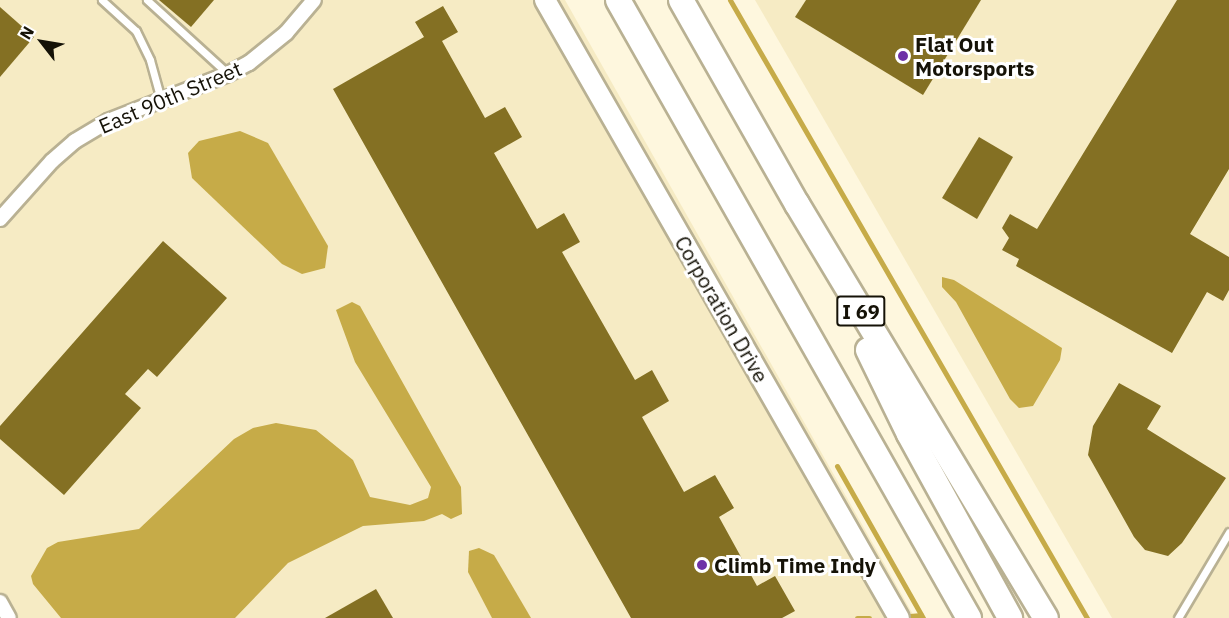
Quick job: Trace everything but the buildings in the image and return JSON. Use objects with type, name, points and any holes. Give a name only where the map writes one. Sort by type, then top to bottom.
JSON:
[{"type":"highway","name":"I 69","points":[[618,0],[969,618]]},
{"type":"highway","name":"I 69","points":[[681,0],[797,204],[1046,618]]},
{"type":"highway","points":[[797,204],[909,434],[1010,618]]},
{"type":"street","name":"East 90th Street","points":[[0,219],[52,161],[75,141],[108,121],[228,75],[286,33],[315,0]]},
{"type":"street","name":"Corporation Drive","points":[[545,0],[899,618]]},
{"type":"street","points":[[0,602],[9,618]]},
{"type":"lane","points":[[102,0],[136,32],[150,60],[160,100]]},
{"type":"lane","points":[[147,0],[228,75]]},
{"type":"lane","points":[[1178,618],[1229,532]]},
{"type":"shaded area","points":[[0,0],[565,0],[915,618],[0,618]]},
{"type":"shaded area","points":[[755,0],[1229,0],[1229,618],[1112,618]]},
{"type":"shaded area","points":[[240,131],[268,143],[328,246],[325,268],[302,274],[282,264],[192,178],[188,153],[199,141]]},
{"type":"shaded area","points":[[942,277],[954,280],[1062,348],[1060,360],[1033,406],[1019,408],[1010,399],[956,302],[942,287]]},
{"type":"shaded area","points":[[352,302],[360,306],[461,487],[462,514],[451,519],[442,514],[424,521],[363,526],[288,563],[235,618],[61,618],[33,584],[31,576],[47,548],[58,542],[139,529],[234,439],[253,428],[276,423],[316,430],[353,460],[370,497],[410,505],[428,498],[431,487],[355,362],[336,310]]},
{"type":"shaded area","points":[[479,548],[494,555],[531,618],[492,618],[468,572],[469,551]]},
{"type":"waterway","points":[[730,0],[1087,618]]},
{"type":"waterway","points":[[837,466],[923,618]]},
{"type":"waterway","points":[[910,616],[921,615]]},
{"type":"waterway","points":[[857,618],[869,618]]},
{"type":"place","name":"Flat Out Motorsports","points":[[903,56]]},
{"type":"place","name":"Climb Time Indy","points":[[702,565]]}]
